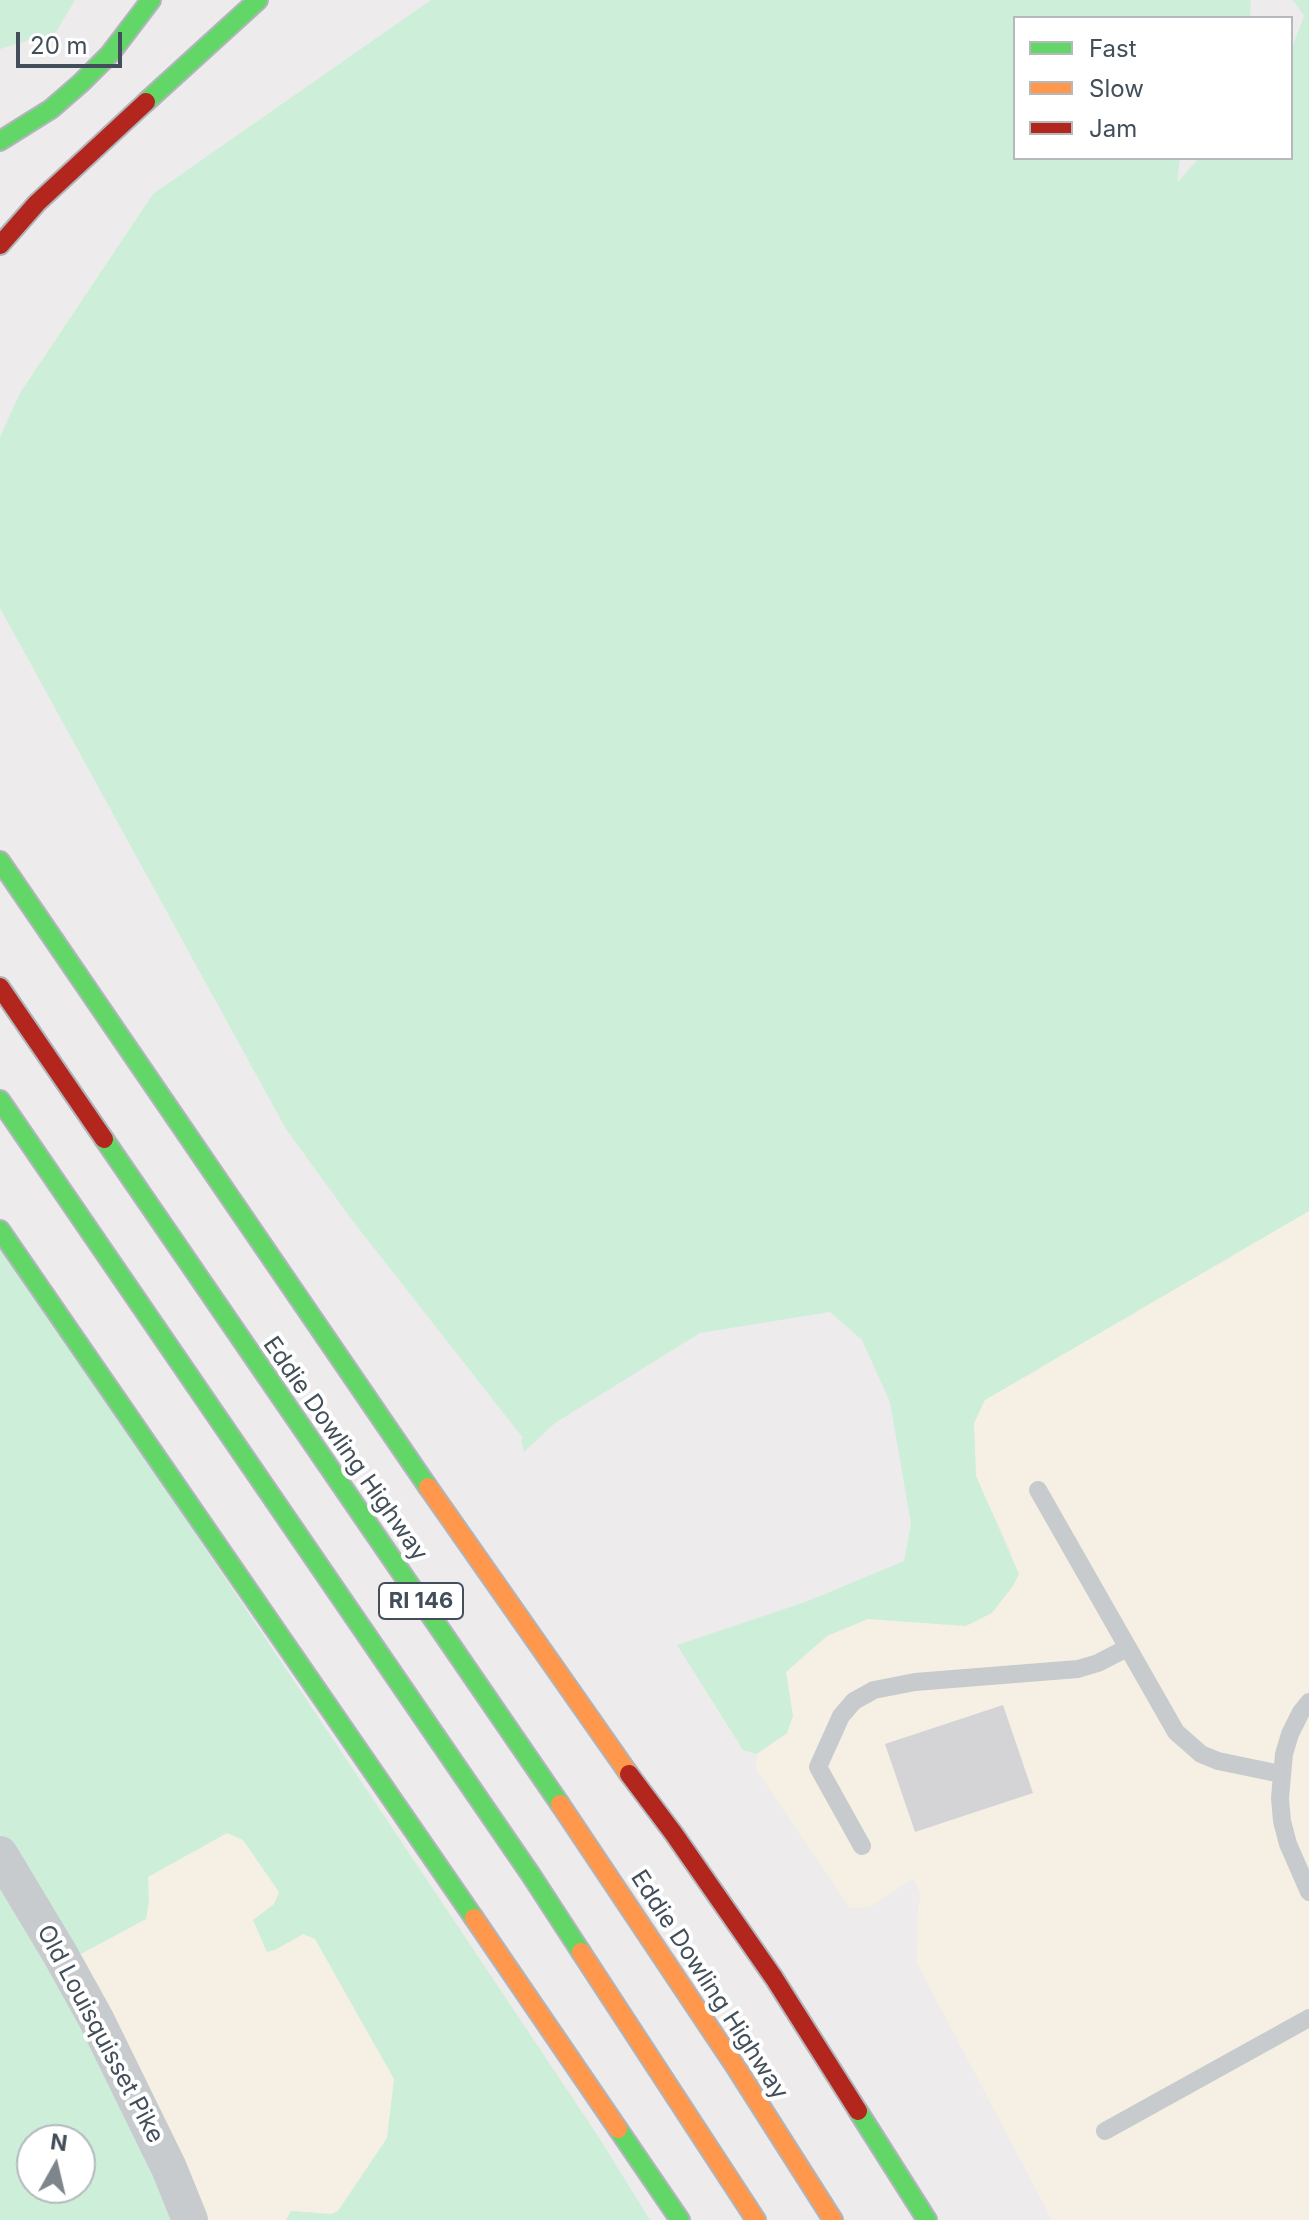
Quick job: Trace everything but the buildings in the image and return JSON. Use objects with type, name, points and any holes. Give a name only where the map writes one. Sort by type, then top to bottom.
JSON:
[{"type":"highway","points":[[0,141],[51,109],[81,83],[110,54],[151,0]]},
{"type":"highway","points":[[0,245],[70,171],[258,0]]},
{"type":"highway","points":[[3,865],[260,1244],[774,1978],[927,2220]]},
{"type":"highway","name":"Eddie Dowling Highway","points":[[0,987],[523,1749],[737,2069],[833,2220]]},
{"type":"highway","name":"RI 146","points":[[0,1100],[523,1863],[756,2220]]},
{"type":"highway","points":[[0,1230],[332,1709],[680,2220]]},
{"type":"highway","points":[[622,1765],[734,1953]]},
{"type":"highway","points":[[414,1831],[649,2207]]},
{"type":"street","name":"Old Louisquisset Pike","points":[[0,1854],[96,2019],[169,2168],[190,2220]]},
{"type":"lane","points":[[1038,1490],[1167,1719],[1188,1744],[1218,1761],[1281,1774]]},
{"type":"lane","points":[[862,1846],[818,1767],[841,1716],[854,1701],[874,1690],[915,1682],[1078,1669],[1127,1648]]},
{"type":"lane","points":[[1309,1702],[1290,1734],[1281,1774],[1282,1821],[1288,1844],[1309,1892]]},
{"type":"lane","points":[[1105,2131],[1309,2018]]},
{"type":"shaded area","points":[[1309,1211],[1309,2220],[1052,2220],[917,1963],[918,1905],[921,1897],[914,1878],[870,1907],[850,1908],[756,1769],[757,1754],[787,1733],[793,1716],[786,1672],[827,1636],[868,1619],[966,1626],[1011,1552],[976,1476],[974,1423],[985,1400]]},
{"type":"shaded area","points":[[227,1833],[243,1840],[279,1892],[274,1904],[275,1950],[304,1934],[315,1939],[394,2079],[387,2138],[338,2211],[331,2214],[291,2211],[286,2220],[179,2220],[65,1962],[149,1901],[148,1877]]},
{"type":"green space","points":[[0,0],[75,0],[56,32],[0,49]]},
{"type":"green space","points":[[431,0],[1251,0],[1250,16],[1013,16],[1013,160],[1180,160],[1177,183],[1197,160],[1293,160],[1293,45],[1304,16],[1293,0],[1309,0],[1309,1211],[985,1400],[974,1423],[976,1476],[1019,1574],[1013,1586],[992,1613],[966,1626],[868,1619],[827,1636],[786,1672],[793,1716],[787,1733],[757,1754],[743,1750],[677,1645],[808,1601],[904,1561],[911,1524],[890,1402],[862,1340],[830,1312],[700,1333],[555,1423],[524,1452],[523,1438],[352,1220],[286,1129],[0,608],[0,437],[20,393],[153,194]]},
{"type":"green space","points":[[0,1241],[598,2136],[650,2220],[286,2220],[291,2211],[331,2214],[338,2211],[387,2138],[394,2079],[315,1939],[303,1934],[267,1952],[253,1920],[274,1904],[279,1892],[243,1840],[227,1833],[148,1877],[146,1919],[66,1962],[179,2220],[0,2220]]},
{"type":"traffic: fast","points":[[0,141],[51,109],[81,83],[110,54],[151,0]]},
{"type":"traffic: fast","points":[[146,102],[258,0]]},
{"type":"traffic: fast","points":[[0,861],[428,1487]]},
{"type":"traffic: fast","points":[[0,1100],[581,1952]]},
{"type":"traffic: fast","points":[[104,1139],[560,1804]]},
{"type":"traffic: fast","points":[[0,1230],[474,1918]]},
{"type":"traffic: fast","points":[[858,2111],[927,2220]]},
{"type":"traffic: fast","points":[[618,2129],[680,2220]]},
{"type":"traffic: slow","points":[[428,1487],[629,1774]]},
{"type":"traffic: slow","points":[[560,1804],[737,2069],[833,2220]]},
{"type":"traffic: slow","points":[[474,1918],[618,2129]]},
{"type":"traffic: slow","points":[[581,1952],[756,2220]]},
{"type":"traffic: jam","points":[[0,245],[37,203],[146,102]]},
{"type":"traffic: jam","points":[[0,987],[104,1139]]},
{"type":"traffic: jam","points":[[629,1774],[774,1978],[858,2111]]}]
